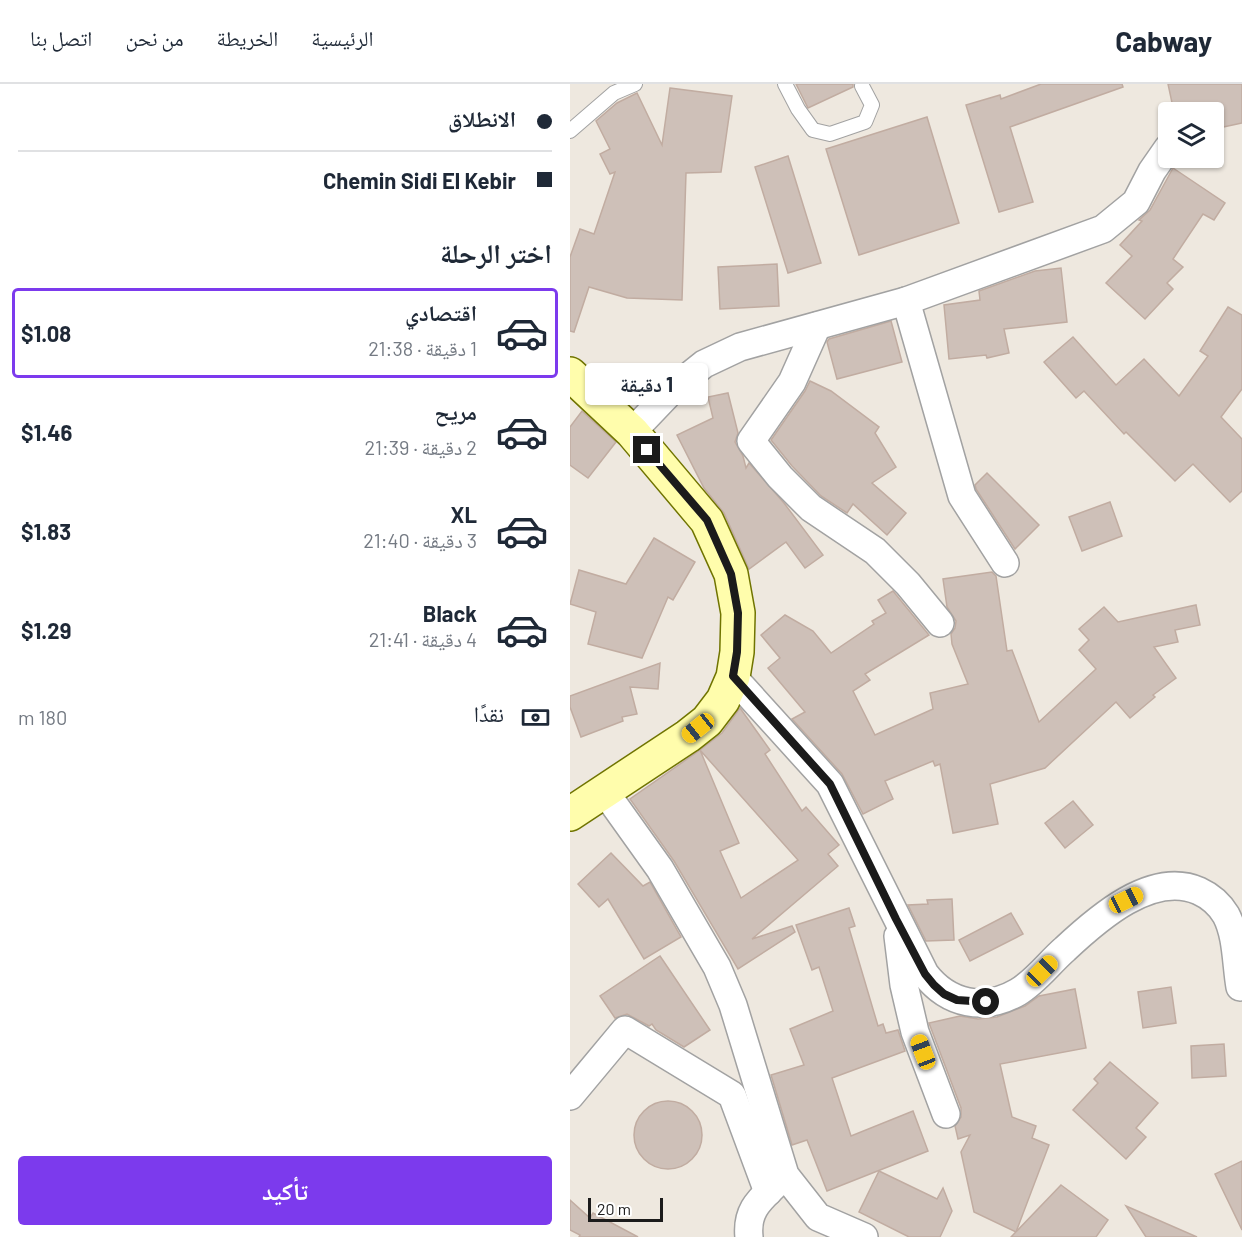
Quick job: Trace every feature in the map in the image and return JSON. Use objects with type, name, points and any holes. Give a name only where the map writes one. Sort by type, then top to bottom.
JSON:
[{"type":"street","points":[[632,432],[674,388],[704,364],[740,347],[906,301],[1103,229],[1136,202],[1158,162]]},
{"type":"street","points":[[906,301],[962,496],[1005,563]]},
{"type":"street","points":[[817,326],[792,382],[751,441],[780,477],[811,508],[875,551],[908,584],[940,623]]},
{"type":"street","points":[[570,374],[632,432],[707,520],[731,574],[738,613],[737,652],[733,676],[723,700],[707,720],[688,736],[605,792],[572,805]]},
{"type":"street","points":[[733,676],[830,784],[925,974],[944,994],[957,1000],[986,1002],[1010,996],[1030,983],[1065,948],[1126,900],[1143,892],[1180,886],[1206,894],[1225,914],[1231,926],[1239,987]]},
{"type":"street","points":[[605,792],[660,869],[717,967],[734,1005],[776,1184]]},
{"type":"street","points":[[896,919],[904,985],[913,1023],[946,1114]]},
{"type":"street","points":[[570,1096],[625,1030],[732,1095],[776,1184],[818,1217],[864,1237]]},
{"type":"street","points":[[749,1237],[748,1228],[753,1208],[776,1184]]},
{"type":"lane","points":[[570,131],[614,93],[634,84]]},
{"type":"lane","points":[[785,84],[798,109],[813,130],[830,134],[866,122],[872,105],[862,86]]},
{"type":"building","points":[[796,84],[853,84],[853,87],[808,108]]},
{"type":"building","points":[[1041,84],[1122,84],[1123,87],[1010,127],[1033,202],[999,212],[966,105],[1000,95],[1001,99]]},
{"type":"building","points":[[1168,84],[1242,84],[1242,123],[1224,127],[1224,102],[1172,102]]},
{"type":"building","points":[[670,88],[732,96],[721,172],[686,173],[682,300],[627,298],[589,287],[574,332],[570,331],[570,257],[580,229],[594,234],[615,172],[610,174],[600,154],[610,149],[596,121],[617,103],[637,93],[662,145]]},
{"type":"building","points":[[927,117],[959,223],[859,255],[826,149]]},
{"type":"building","points":[[788,156],[821,263],[788,273],[755,167]]},
{"type":"building","points":[[1173,168],[1225,203],[1214,220],[1203,214],[1173,259],[1183,267],[1167,283],[1173,289],[1145,319],[1106,283],[1132,256],[1120,245],[1142,221],[1139,220],[1150,210]]},
{"type":"building","points":[[777,264],[779,306],[720,309],[718,267]]},
{"type":"building","points":[[1061,268],[1067,322],[1004,329],[1009,353],[987,358],[986,355],[949,359],[944,305],[980,300],[979,291],[1035,271]]},
{"type":"building","points":[[1228,307],[1242,315],[1242,389],[1221,417],[1242,439],[1242,491],[1230,502],[1193,464],[1175,481],[1126,432],[1124,434],[1084,391],[1076,398],[1044,362],[1073,337],[1116,385],[1144,359],[1179,396],[1208,356],[1200,351]]},
{"type":"building","points":[[891,321],[902,362],[837,379],[827,342],[829,339]]},
{"type":"building","points":[[810,381],[831,391],[879,427],[875,433],[896,467],[872,483],[906,513],[887,535],[853,504],[847,513],[821,496],[771,440]]},
{"type":"building","points":[[728,393],[738,433],[735,442],[743,456],[746,468],[749,463],[784,503],[823,555],[805,568],[786,542],[749,569],[724,513],[704,488],[677,435],[713,418],[708,397]]},
{"type":"building","points":[[582,411],[616,442],[588,478],[570,465],[570,427]]},
{"type":"building","points":[[987,473],[1039,525],[1015,549],[976,489],[975,485]]},
{"type":"building","points":[[1110,502],[1122,536],[1082,551],[1069,517]]},
{"type":"building","points":[[654,538],[695,562],[673,600],[668,597],[642,658],[588,644],[596,612],[570,604],[579,570],[626,584]]},
{"type":"building","points":[[992,572],[996,576],[1007,651],[1012,650],[1039,722],[1096,669],[1079,650],[1089,640],[1079,629],[1104,607],[1118,622],[1196,605],[1200,625],[1175,630],[1178,642],[1154,647],[1176,678],[1153,695],[1155,697],[1130,718],[1116,702],[1045,768],[990,784],[998,824],[953,833],[940,764],[935,766],[933,761],[885,781],[893,799],[863,814],[842,774],[792,719],[805,712],[768,668],[780,658],[761,635],[785,615],[813,631],[831,653],[874,624],[872,621],[886,613],[878,600],[893,591],[929,635],[865,674],[870,680],[853,691],[875,735],[933,709],[930,693],[968,684],[952,644],[951,634],[956,621],[947,607],[943,579]]},
{"type":"building","points":[[660,663],[658,689],[630,687],[637,714],[622,717],[623,721],[581,737],[570,707],[570,696]]},
{"type":"building","points":[[740,708],[770,750],[765,754],[802,811],[806,807],[839,845],[828,854],[838,866],[752,939],[792,926],[795,932],[738,969],[674,861],[630,799],[722,733]],"holes":[[[700,750],[798,860],[741,898],[720,851],[739,843]]]},
{"type":"building","points":[[1073,801],[1093,825],[1065,848],[1045,823]]},
{"type":"building","points":[[611,853],[643,886],[650,882],[681,937],[644,959],[608,899],[599,907],[578,884]]},
{"type":"building","points":[[952,899],[954,940],[926,941],[908,905],[928,904],[927,900]]},
{"type":"building","points":[[849,908],[855,926],[849,928],[878,1026],[883,1024],[886,1033],[898,1030],[905,1051],[832,1078],[851,1136],[913,1111],[928,1151],[827,1191],[807,1140],[792,1145],[771,1075],[804,1065],[790,1029],[833,1011],[819,967],[812,970],[796,925]]},
{"type":"building","points":[[1011,913],[1023,934],[970,961],[959,940]]},
{"type":"building","points":[[660,956],[710,1030],[684,1047],[656,1030],[652,1024],[649,1026],[627,1014],[615,1018],[600,996]]},
{"type":"building","points":[[1171,987],[1176,1023],[1143,1028],[1138,992]]},
{"type":"building","points":[[1075,989],[1086,1048],[1000,1064],[1012,1117],[1036,1126],[1032,1138],[1049,1145],[1016,1232],[974,1212],[961,1152],[970,1135],[958,1139],[955,1126],[961,1117],[961,1108],[929,1023],[960,1016],[978,1019],[997,1017],[1025,1006],[1039,996]]},
{"type":"building","points":[[1224,1044],[1226,1076],[1192,1078],[1191,1046]]},
{"type":"building","points":[[1110,1062],[1158,1103],[1136,1128],[1146,1137],[1126,1159],[1073,1110],[1098,1083],[1094,1079]]},
{"type":"building","points":[[668,1101],[681,1104],[692,1111],[699,1122],[702,1135],[699,1148],[692,1159],[681,1166],[668,1169],[655,1166],[644,1159],[637,1148],[634,1135],[637,1122],[644,1111],[655,1104]]},
{"type":"building","points":[[1242,1161],[1242,1230],[1215,1174]]},
{"type":"building","points":[[879,1171],[937,1199],[943,1188],[952,1211],[940,1237],[909,1237],[859,1212]]},
{"type":"building","points":[[1061,1185],[1108,1220],[1096,1237],[1011,1237]]},
{"type":"building","points":[[570,1200],[590,1218],[593,1213],[638,1237],[579,1237],[580,1235],[570,1230]]},
{"type":"building","points":[[1126,1206],[1197,1237],[1146,1237]]},
{"type":"route","points":[[647,450],[707,520],[731,574],[738,613],[737,652],[733,676],[830,784],[925,974],[944,994],[957,1000],[986,1002]]}]
